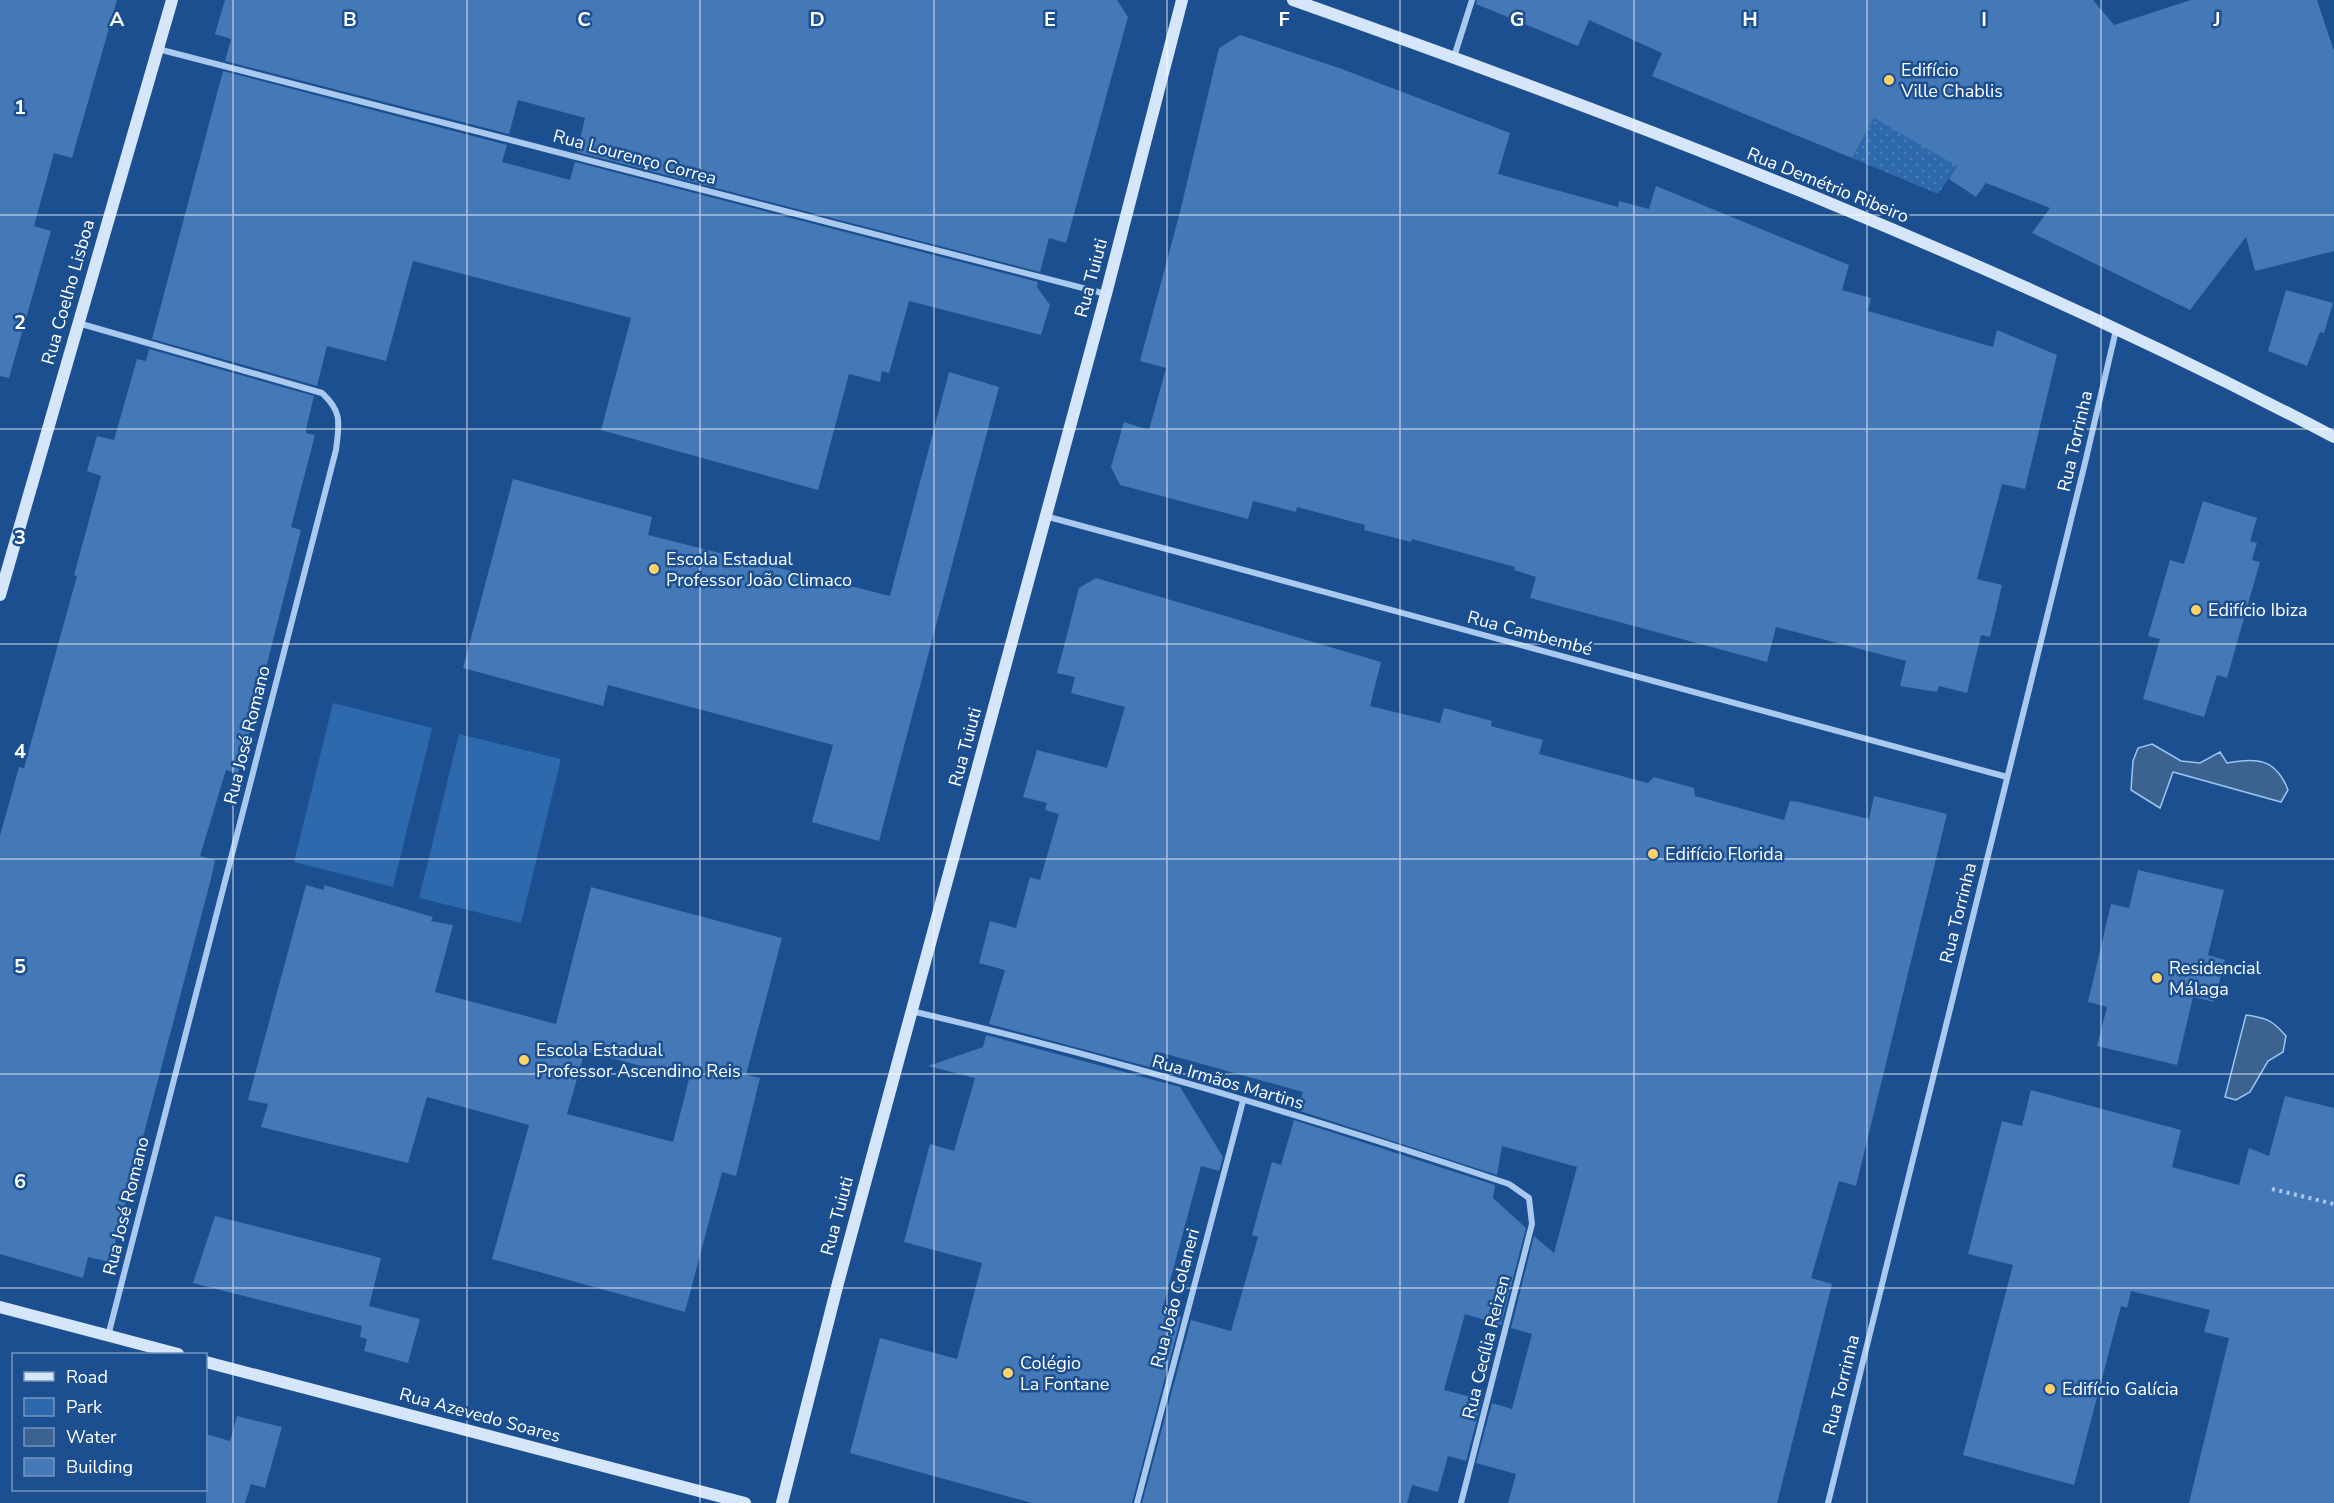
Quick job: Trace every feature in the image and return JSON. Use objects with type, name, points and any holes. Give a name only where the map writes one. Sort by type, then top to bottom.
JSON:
[{"type":"street","name":"Rua Coelho Lisboa","points":[[0,595],[172,0]]},
{"type":"street","name":"Rua Tuiuti","points":[[782,1503],[911,1011],[1106,294],[1182,0]]},
{"type":"street","name":"Rua Demétrio Ribeiro","points":[[1293,0],[1454,57],[1643,129],[1928,244],[2116,330],[2267,402],[2334,437]]},
{"type":"street","points":[[1454,57],[1472,0]]},
{"type":"street","name":"Rua Lourenço Correa","points":[[158,48],[1106,294]]},
{"type":"street","name":"Rua José Romano","points":[[78,322],[322,393],[332,401],[340,417],[336,450],[108,1336]]},
{"type":"street","name":"Rua Torrinha","points":[[1828,1503],[2085,464],[2116,330]]},
{"type":"street","name":"Rua Cambembé","points":[[1045,516],[2007,777]]},
{"type":"street","name":"Rua Irmãos Martins","points":[[911,1011],[980,1027],[1244,1101],[1498,1180],[1509,1184],[1529,1198]]},
{"type":"street","name":"Rua João Colaneri","points":[[1137,1503],[1244,1101]]},
{"type":"street","name":"Rua Cecília Reizen","points":[[1461,1503],[1532,1224],[1529,1198]]},
{"type":"street","points":[[0,1307],[174,1353]]},
{"type":"street","name":"Rua Azevedo Soares","points":[[207,1362],[745,1503]]},
{"type":"path","points":[[2272,1189],[2334,1204]]},
{"type":"green space","points":[[1874,118],[1936,153],[1972,145],[1938,194],[1852,158]]},
{"type":"green space","points":[[333,703],[432,728],[393,887],[294,862]]},
{"type":"green space","points":[[459,734],[561,759],[521,923],[419,898]]},
{"type":"water","points":[[2152,744],[2181,761],[2200,763],[2220,752],[2227,763],[2248,760],[2264,763],[2278,772],[2288,790],[2281,802],[2173,772],[2160,808],[2131,790],[2133,761],[2138,748]]},
{"type":"water","points":[[2246,1015],[2269,1021],[2286,1036],[2283,1052],[2268,1061],[2250,1092],[2236,1100],[2225,1097]]},
{"type":"building","points":[[0,0],[117,0],[72,158],[54,153],[34,226],[51,231],[9,378],[0,376]]},
{"type":"building","points":[[225,0],[1117,0],[1128,17],[1066,243],[1049,238],[1040,272],[577,152],[585,118],[518,100],[509,134],[225,61],[231,39],[215,34]]},
{"type":"building","points":[[1477,0],[2093,0],[2114,25],[2191,0],[2317,0],[2334,51],[2334,251],[2255,271],[2246,237],[2190,310],[2032,233],[2050,208],[1986,183],[1976,197],[1949,179],[1957,166],[1874,118],[1852,158],[1652,76],[1662,53],[1589,20],[1578,46],[1476,4]]},
{"type":"building","points":[[1240,35],[1342,69],[1510,133],[1498,174],[1618,207],[1619,201],[1649,209],[1656,186],[1849,265],[1842,290],[1871,298],[1868,311],[1993,347],[1997,330],[2057,355],[2025,489],[2002,484],[1977,579],[2002,585],[1990,637],[1981,635],[1967,693],[1939,686],[1937,692],[1900,686],[1906,661],[1776,627],[1767,662],[1530,598],[1536,577],[1514,570],[1515,567],[1412,539],[1411,542],[1364,530],[1365,525],[1297,507],[1296,512],[1253,501],[1248,519],[1120,485],[1111,467],[1124,422],[1149,430],[1166,368],[1140,361],[1180,212],[1219,48]]},
{"type":"building","points":[[223,71],[507,145],[502,162],[570,180],[575,162],[1038,282],[1037,287],[1050,305],[1041,335],[909,301],[889,373],[882,371],[880,382],[849,374],[818,490],[601,430],[631,318],[413,261],[386,361],[327,346],[317,386],[152,339]]},
{"type":"building","points":[[2286,290],[2333,303],[2324,333],[2320,332],[2307,366],[2268,351]]},
{"type":"building","points":[[149,349],[314,396],[306,433],[315,435],[291,527],[301,530],[252,723],[238,773],[226,770],[200,856],[215,860],[211,879],[110,1262],[88,1257],[83,1278],[0,1254],[0,836],[19,767],[24,768],[77,576],[74,575],[101,476],[87,471],[97,436],[114,440],[137,359],[146,361]]},
{"type":"building","points":[[949,372],[999,387],[879,841],[812,822],[833,745],[608,685],[603,706],[463,668],[513,479],[652,517],[648,535],[890,596]]},
{"type":"building","name":"Edifício Ibiza","points":[[2203,501],[2257,518],[2250,541],[2257,543],[2252,560],[2260,562],[2227,678],[2217,675],[2204,717],[2143,699],[2160,639],[2148,636],[2170,560],[2184,564]]},
{"type":"building","points":[[1096,578],[1381,662],[1370,706],[1440,723],[1444,708],[1492,721],[1491,726],[1543,740],[1539,754],[1648,783],[1654,777],[1694,788],[1695,796],[1784,820],[1790,801],[1869,819],[1874,796],[1947,814],[1856,1186],[1839,1181],[1811,1278],[1832,1284],[1777,1503],[1508,1503],[1516,1474],[1476,1463],[1492,1403],[1512,1409],[1532,1334],[1511,1328],[1534,1236],[1554,1253],[1577,1167],[1502,1146],[1497,1175],[1297,1110],[1303,1092],[1159,1052],[1172,1073],[989,1024],[1005,970],[979,963],[990,921],[1016,928],[1030,877],[1040,880],[1059,814],[1045,810],[1047,803],[1023,797],[1037,750],[1107,768],[1125,707],[1071,693],[1075,677],[1057,673],[1079,588]]},
{"type":"building","name":"Residencial Málaga","points":[[2138,870],[2224,890],[2208,955],[2225,960],[2214,1002],[2193,997],[2177,1065],[2097,1046],[2107,1007],[2088,1002],[2111,904],[2129,908]]},
{"type":"building","points":[[306,885],[324,890],[324,885],[433,917],[431,921],[453,925],[435,992],[556,1024],[591,887],[782,938],[746,1075],[760,1078],[736,1176],[722,1172],[685,1312],[492,1259],[529,1125],[427,1097],[408,1163],[261,1127],[268,1104],[248,1100]],"holes":[[[585,1051],[689,1079],[673,1142],[567,1114]]]},
{"type":"building","points":[[986,1035],[1180,1087],[1223,1157],[1219,1171],[1201,1166],[1162,1311],[1181,1317],[1132,1503],[1032,1503],[850,1453],[880,1338],[957,1359],[982,1263],[904,1242],[930,1144],[954,1151],[975,1078],[928,1066],[983,1047]]},
{"type":"building","points":[[2031,1090],[2181,1130],[2172,1167],[2239,1185],[2249,1148],[2269,1156],[2285,1096],[2334,1108],[2334,1503],[2189,1503],[2229,1338],[2204,1332],[2210,1310],[2131,1291],[2127,1308],[2121,1306],[2074,1485],[1963,1455],[2013,1265],[1968,1254],[2002,1121],[2022,1126]]},
{"type":"building","points":[[1294,1120],[1495,1185],[1493,1198],[1526,1228],[1501,1325],[1465,1314],[1444,1390],[1482,1400],[1466,1461],[1448,1456],[1438,1492],[1412,1485],[1407,1503],[1142,1503],[1191,1320],[1231,1331],[1258,1237],[1252,1235],[1272,1162],[1281,1165]]},
{"type":"building","points":[[215,1216],[381,1258],[369,1306],[420,1319],[408,1363],[364,1351],[367,1339],[360,1337],[362,1326],[193,1283]]},
{"type":"building","points":[[237,1416],[282,1427],[265,1488],[251,1484],[245,1503],[206,1503],[207,1434],[230,1441]]},
{"type":"place","name":"Edifício Ville Chablis","points":[[1889,80]]},
{"type":"place","name":"Escola Estadual Professor João Climaco","points":[[654,569]]},
{"type":"place","name":"Edifício Ibiza","points":[[2196,610]]},
{"type":"place","name":"Edifício Florida","points":[[1653,854]]},
{"type":"place","name":"Residencial Málaga","points":[[2157,978]]},
{"type":"place","name":"Escola Estadual Professor Ascendino Reis","points":[[524,1060]]},
{"type":"place","name":"Colégio La Fontane","points":[[1008,1373]]},
{"type":"place","name":"Edifício Galícia","points":[[2050,1389]]}]
